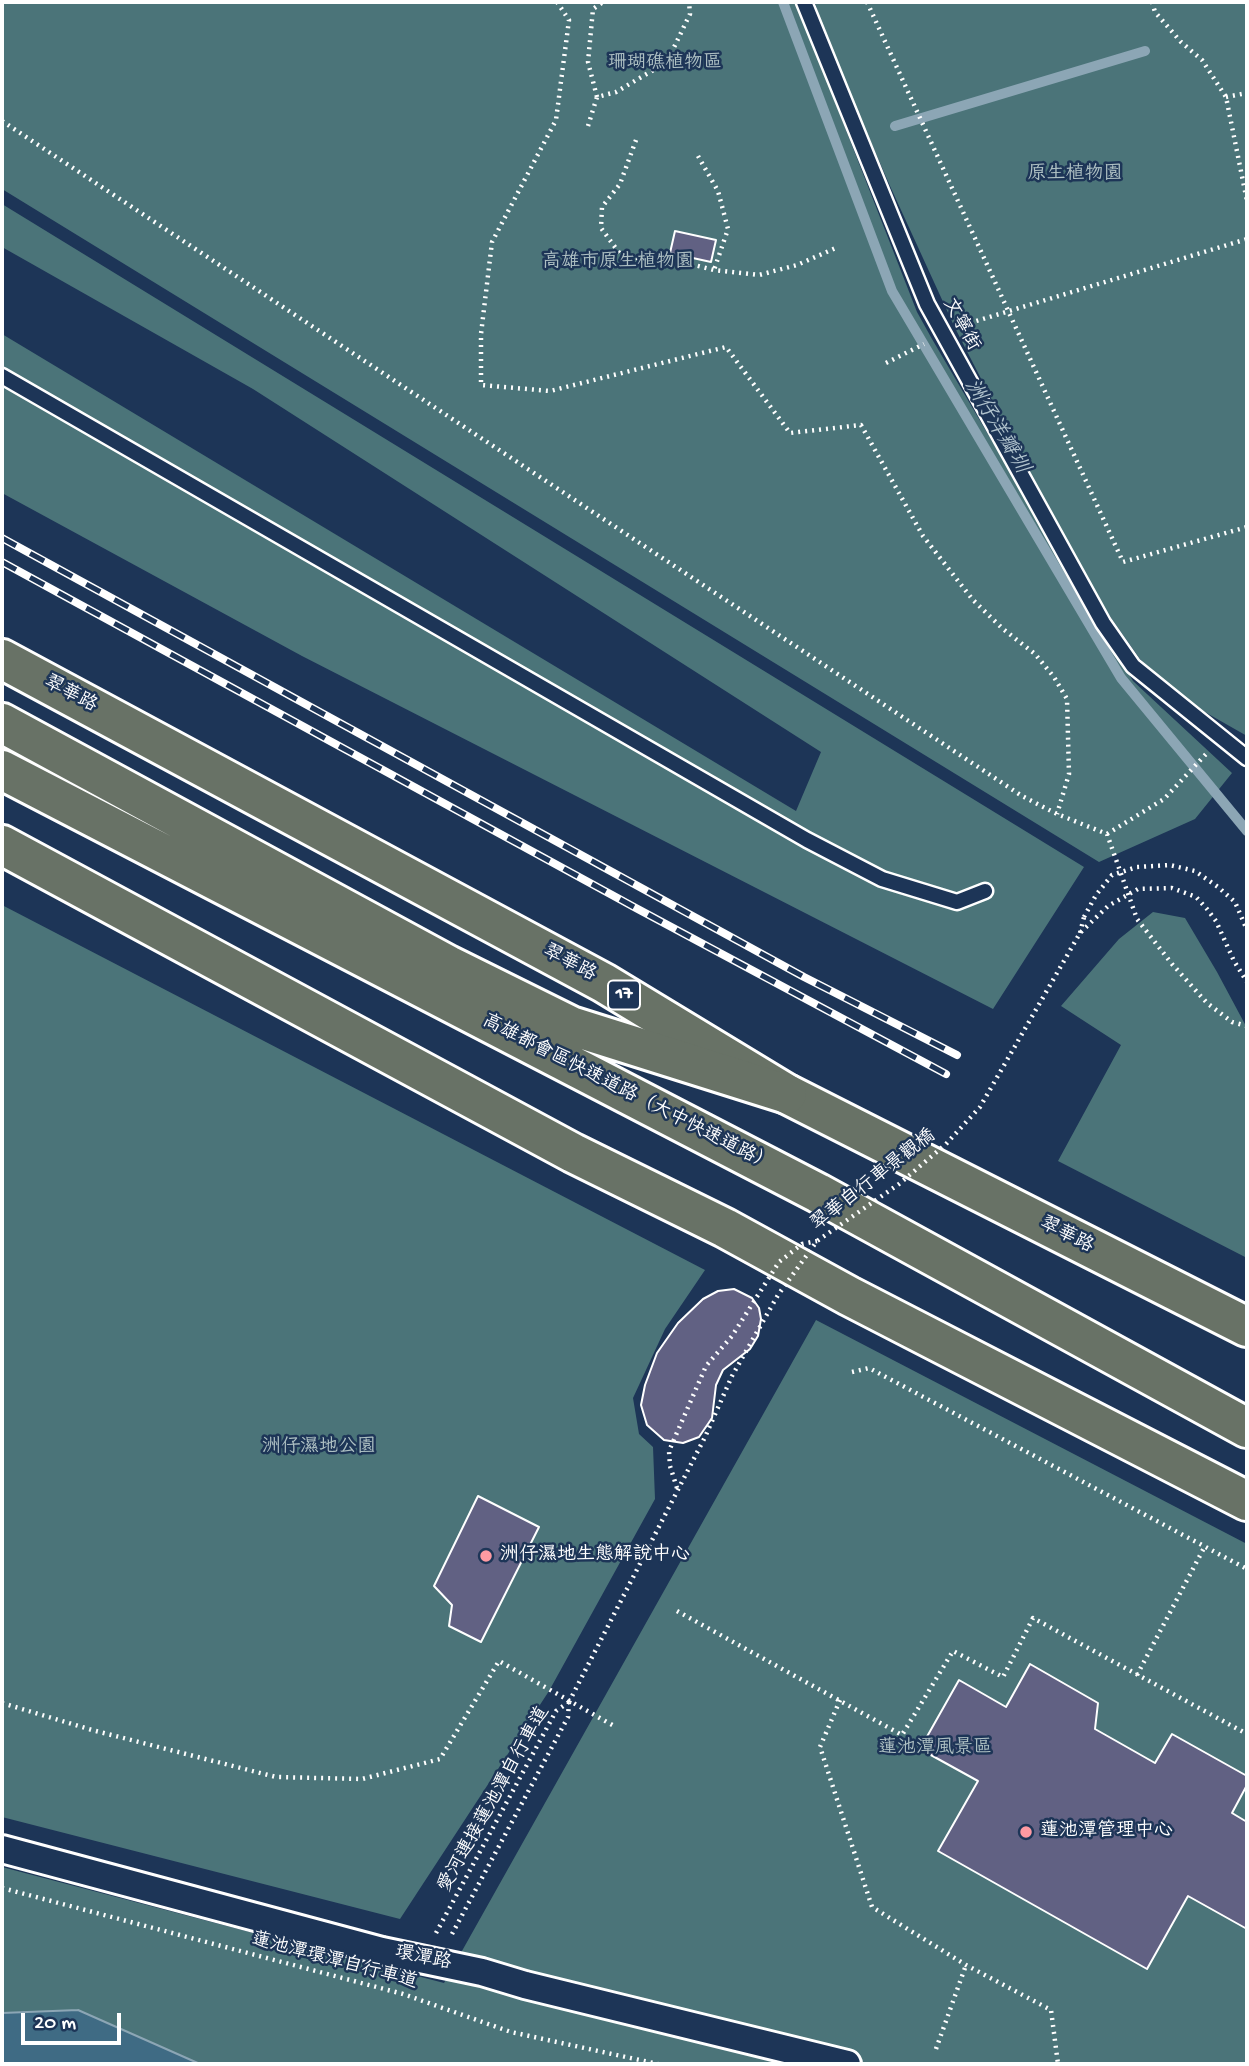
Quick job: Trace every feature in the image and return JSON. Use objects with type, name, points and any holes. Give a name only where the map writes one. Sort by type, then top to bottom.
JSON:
[{"type":"main road","name":"翠華路","points":[[2,659],[604,983],[787,1094],[1247,1328]]},
{"type":"main road","name":"高雄都會區快速道路（大中快速道路）","points":[[2,723],[448,965],[571,1026],[787,1094]]},
{"type":"main road","name":"高雄都會區快速道路（大中快速道路）","points":[[2,770],[818,1193],[1247,1428]]},
{"type":"main road","points":[[2,845],[573,1153],[725,1228],[861,1302],[1247,1502]]},
{"type":"street","name":"環潭路","points":[[2,1849],[382,1951],[415,1956],[847,2064]]},
{"type":"lane","name":"文寧街","points":[[804,2],[938,337],[1118,645],[1133,666],[1148,680],[1247,758]]},
{"type":"lane","points":[[2,376],[839,857],[882,879],[957,902],[985,891]]},
{"type":"path","points":[[557,2],[569,20],[556,120],[492,242],[481,334],[481,385],[551,391],[726,347],[790,433],[861,425],[923,536],[973,600],[1003,629],[1035,654],[1055,677],[1067,699],[1069,774],[1057,814]]},
{"type":"path","points":[[588,126],[597,97],[587,62],[593,9],[603,2]]},
{"type":"path","points":[[597,97],[616,92],[667,62],[690,14],[689,2]]},
{"type":"path","points":[[867,2],[1123,562],[1247,527]]},
{"type":"path","points":[[1152,2],[1155,12],[1181,42],[1202,60],[1226,97],[1247,201]]},
{"type":"path","points":[[1226,97],[1247,93]]},
{"type":"path","points":[[2,121],[1023,796],[1057,814],[1107,834],[1137,919],[1207,1003],[1232,1022],[1247,1026]]},
{"type":"path","points":[[636,140],[620,184],[602,207],[601,228],[623,258],[667,258],[714,270],[760,275],[797,265],[838,247]]},
{"type":"path","points":[[698,156],[718,191],[728,229],[714,270]]},
{"type":"path","points":[[886,363],[956,328],[1247,239]]},
{"type":"path","points":[[1107,834],[1164,799],[1222,737]]},
{"type":"path","points":[[1080,933],[1084,917],[1096,895],[1112,875],[1137,867],[1170,864],[1195,872],[1236,902],[1247,930]]},
{"type":"path","name":"翠華自行車景觀橋","points":[[569,1702],[705,1437],[732,1376],[778,1295],[817,1241],[899,1184],[946,1144],[980,1107],[1080,933],[1108,906],[1138,889],[1171,888],[1196,897],[1207,909],[1216,921],[1247,982]]},
{"type":"path","points":[[677,1488],[670,1466],[669,1451],[706,1366],[732,1336],[779,1262],[802,1244],[817,1241]]},
{"type":"path","points":[[852,1372],[869,1368],[1247,1569]]},
{"type":"path","points":[[1138,1675],[1205,1546]]},
{"type":"path","points":[[677,1611],[902,1735],[953,1651],[1003,1676],[1033,1618],[1247,1734]]},
{"type":"path","points":[[2,1703],[92,1730],[276,1777],[362,1779],[440,1759],[499,1661],[614,1726]]},
{"type":"path","points":[[840,1700],[820,1747],[872,1907],[966,1965],[1051,2010],[1058,2064]]},
{"type":"path","name":"愛河連接蓮池潭自行車道","points":[[415,1956],[454,1933],[568,1717],[569,1702]]},
{"type":"path","name":"愛河連接蓮池潭自行車道","points":[[415,1956],[440,1930],[556,1712],[569,1702]]},
{"type":"path","name":"蓮池潭環潭自行車道","points":[[2,1888],[403,1994],[512,2032],[659,2064]]},
{"type":"path","points":[[936,2049],[966,1965]]},
{"type":"green space","name":"高雄市原生植物園","points":[[2,2],[796,2],[917,312],[932,339],[1133,681],[1232,773],[1195,819],[1099,862],[2,189]]},
{"type":"green space","name":"原生植物園","points":[[815,2],[1247,2],[1247,736],[1182,699],[1140,659],[1085,581],[955,328],[824,34]]},
{"type":"green space","points":[[2,204],[1084,867],[993,1009],[302,656],[2,493],[2,334],[796,811],[821,752],[253,389],[2,247]]},
{"type":"green space","name":"洲仔濕地公園","points":[[2,905],[705,1270],[665,1329],[633,1398],[639,1434],[653,1447],[655,1499],[549,1691],[400,1919],[2,1817]]},
{"type":"green space","points":[[1153,912],[1185,918],[1247,1028],[1247,1258],[1058,1161],[1121,1045],[1061,1006],[1119,939]]},
{"type":"green space","name":"蓮池潭風景區","points":[[816,1320],[1247,1544],[1247,2064],[2,2064],[2,1867],[444,1983]]},
{"type":"water","points":[[78,2010],[200,2064],[2,2064],[2,2013]]},
{"type":"building","points":[[675,231],[716,240],[711,262],[670,253]]},
{"type":"building","points":[[734,1289],[752,1298],[759,1308],[761,1319],[758,1336],[750,1349],[723,1370],[716,1385],[712,1418],[699,1437],[683,1443],[664,1440],[647,1425],[641,1405],[657,1353],[678,1323],[703,1299],[718,1291]]},
{"type":"building","name":"洲仔濕地生態解說中心","points":[[478,1496],[539,1527],[481,1642],[449,1626],[452,1605],[434,1586]]},
{"type":"building","points":[[1030,1664],[1098,1703],[1095,1729],[1155,1763],[1172,1734],[1247,1776],[1247,1785],[1232,1813],[1247,1822],[1247,1929],[1188,1896],[1147,1969],[938,1851],[978,1781],[920,1749],[959,1680],[1006,1707]]},
{"type":"waterway","name":"洲仔洋瓣圳","points":[[783,2],[892,291],[1121,678],[1247,831]]},
{"type":"waterway","points":[[895,126],[1145,51]]},
{"type":"railway","points":[[2,538],[804,977],[957,1055]]},
{"type":"railway","points":[[2,562],[946,1074]]},
{"type":"place","name":"洲仔濕地生態解說中心","points":[[486,1556]]},
{"type":"place","name":"蓮池潭管理中心","points":[[1026,1832]]},
{"type":"park label","name":"珊瑚礁植物區","points":[[665,64]]}]
